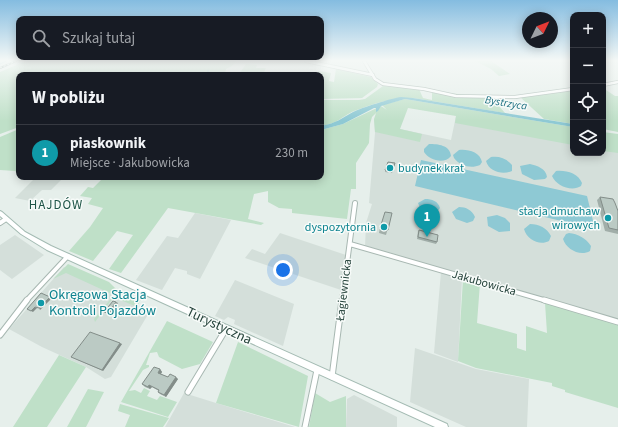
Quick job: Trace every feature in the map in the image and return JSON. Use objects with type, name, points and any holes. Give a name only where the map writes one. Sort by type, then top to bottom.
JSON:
[{"type":"main road","name":"Turystyczna","points":[[0,213],[31,238],[68,256],[444,427]]},
{"type":"street","points":[[377,81],[386,85],[479,97],[522,96],[540,92],[570,89]]},
{"type":"street","points":[[606,84],[618,82]]},
{"type":"street","name":"Łagiewnicka","points":[[332,377],[355,203]]},
{"type":"street","points":[[0,223],[6,219]]},
{"type":"street","name":"Jakubowicka","points":[[350,244],[618,322]]},
{"type":"street","points":[[0,335],[17,311],[68,256]]},
{"type":"street","points":[[188,392],[226,329]]},
{"type":"street","points":[[305,427],[317,370]]},
{"type":"shaded area","points":[[456,116],[570,137],[570,156],[606,156],[606,144],[618,146],[618,320],[365,247],[366,223],[372,204],[369,203],[375,133],[374,119],[400,129],[451,140]]},
{"type":"shaded area","points":[[33,180],[61,180],[51,190],[42,190],[30,201],[15,198]]},
{"type":"shaded area","points":[[195,213],[231,220],[200,279],[187,274],[187,271],[175,268],[162,290],[136,280],[167,236],[178,238]]},
{"type":"shaded area","points":[[280,233],[346,255],[341,290],[245,258],[252,249],[265,254]]},
{"type":"shaded area","points":[[15,235],[44,255],[12,279],[0,270],[0,245]]},
{"type":"shaded area","points":[[64,267],[114,295],[150,311],[111,377],[105,379],[86,367],[42,347],[9,329]]},
{"type":"shaded area","points":[[441,272],[462,278],[458,362],[434,353]]},
{"type":"shaded area","points":[[235,280],[294,304],[283,346],[234,324],[235,320],[228,317],[224,320],[215,316]]},
{"type":"shaded area","points":[[415,348],[476,369],[529,379],[527,427],[466,427],[410,402]]},
{"type":"shaded area","points":[[184,393],[216,403],[295,427],[165,427]]},
{"type":"shaded area","points":[[354,395],[397,417],[397,427],[346,427],[347,399]]},
{"type":"green space","points":[[0,81],[16,81],[16,128],[0,134]]},
{"type":"green space","points":[[324,81],[375,81],[378,84],[377,87],[362,98],[324,99]]},
{"type":"green space","points":[[383,86],[419,89],[423,98],[432,100],[432,91],[492,98],[505,113],[406,98],[368,106],[354,111],[339,120],[324,125],[324,100],[365,99]]},
{"type":"green space","points":[[570,89],[570,123],[544,119],[520,97],[542,92]]},
{"type":"green space","points":[[606,90],[615,96],[618,96],[618,132],[606,130]]},
{"type":"green space","points":[[405,99],[570,126],[570,144],[455,123],[456,116],[408,108],[400,129],[422,134],[420,142],[375,132],[374,119],[376,113],[372,117],[370,124],[369,143],[356,163],[356,189],[351,189],[347,219],[292,213],[292,209],[279,208],[268,202],[268,191],[254,194],[248,219],[264,223],[261,225],[168,208],[121,273],[109,269],[133,235],[117,231],[93,261],[69,251],[90,227],[103,208],[88,204],[92,198],[80,196],[88,187],[93,188],[101,180],[324,180],[324,129],[343,124],[381,106],[387,110],[382,105]]},
{"type":"green space","points":[[16,130],[16,172],[0,170],[0,137]]},
{"type":"green space","points":[[606,132],[618,134],[618,153],[606,151]]},
{"type":"green space","points":[[68,264],[109,282],[117,290],[141,299],[137,307],[116,298],[112,299],[95,322],[94,319],[114,295],[66,273],[53,279]]},
{"type":"green space","points":[[463,279],[480,283],[477,323],[517,334],[517,348],[526,351],[526,326],[547,333],[545,303],[618,323],[618,408],[565,392],[565,390],[552,386],[552,383],[476,368],[458,361]]},
{"type":"green space","points":[[167,321],[213,342],[200,364],[182,369],[159,357],[157,352],[150,353],[146,365],[149,365],[149,367],[143,370],[129,391],[135,390],[141,393],[144,388],[150,391],[147,396],[157,400],[160,396],[177,402],[168,417],[121,402]]},
{"type":"green space","points":[[238,342],[308,376],[299,427],[216,403]]},
{"type":"green space","points":[[59,355],[86,367],[47,427],[13,427]]},
{"type":"green space","points":[[88,389],[104,392],[86,427],[67,427]]},
{"type":"green space","points":[[315,393],[330,402],[346,396],[346,427],[309,427]]},
{"type":"green space","points":[[120,404],[169,418],[163,427],[125,427],[130,415],[118,411]]},
{"type":"water","points":[[401,97],[413,98],[570,124],[570,126],[405,99],[381,106],[376,112],[376,108],[374,108],[343,124],[324,129],[324,126],[369,106]]},
{"type":"water","points":[[429,144],[446,147],[451,156],[448,159],[441,161],[429,157],[424,152],[424,149]]},
{"type":"water","points":[[459,150],[473,152],[479,156],[482,162],[480,165],[473,167],[462,165],[456,161],[453,155]]},
{"type":"water","points":[[491,157],[500,157],[505,159],[512,165],[512,171],[505,173],[497,172],[490,168],[486,161]]},
{"type":"water","points":[[421,160],[587,196],[595,229],[415,186]]},
{"type":"water","points":[[530,164],[543,169],[547,177],[545,179],[534,180],[522,174],[520,166]]},
{"type":"water","points":[[556,171],[564,171],[575,175],[582,183],[581,186],[577,188],[569,188],[557,183],[552,176]]},
{"type":"water","points":[[425,199],[432,200],[438,204],[440,208],[437,212],[428,213],[421,210],[418,203]]},
{"type":"water","points":[[459,207],[466,208],[472,212],[475,217],[473,221],[467,223],[456,219],[452,212]]},
{"type":"water","points":[[497,215],[505,218],[510,223],[510,231],[499,232],[488,226],[487,217]]},
{"type":"water","points":[[530,224],[540,226],[545,229],[551,236],[549,241],[542,243],[531,239],[524,229]]},
{"type":"water","points":[[569,233],[579,235],[587,241],[591,246],[590,251],[582,253],[570,249],[563,239],[566,234]]},
{"type":"building","name":"budynek krat","points":[[388,162],[395,163],[392,172],[385,170]]},
{"type":"building","points":[[600,197],[613,199],[618,211],[618,230],[609,228]]},
{"type":"building","name":"dyspozytornia","points":[[385,212],[392,213],[388,230],[380,228]]},
{"type":"building","points":[[419,230],[438,235],[437,242],[418,237]]},
{"type":"building","name":"Okręgowa Stacja Kontroli Pojazdów","points":[[41,293],[50,297],[39,308],[35,307],[31,311],[27,309]]},
{"type":"building","points":[[113,301],[116,302],[108,313],[104,312]]},
{"type":"building","points":[[90,332],[120,343],[102,370],[71,357]]},
{"type":"building","points":[[154,367],[160,369],[158,373],[168,377],[170,374],[176,377],[164,395],[158,392],[159,390],[149,385],[148,387],[142,384]]},
{"type":"place","name":"budynek krat","points":[[390,168]]},
{"type":"place","name":"stacja dmuchaw wirowych","points":[[608,218]]},
{"type":"place","name":"dyspozytornia","points":[[384,227]]},
{"type":"place","name":"piaskownik","points":[[427,237]]},
{"type":"place","name":"Okręgowa Stacja Kontroli Pojazdów","points":[[41,303]]},
{"type":"district","name":"HAJDÓW","points":[[56,205]]},
{"type":"water label","name":"Bystrzyca","points":[[506,103]]}]
